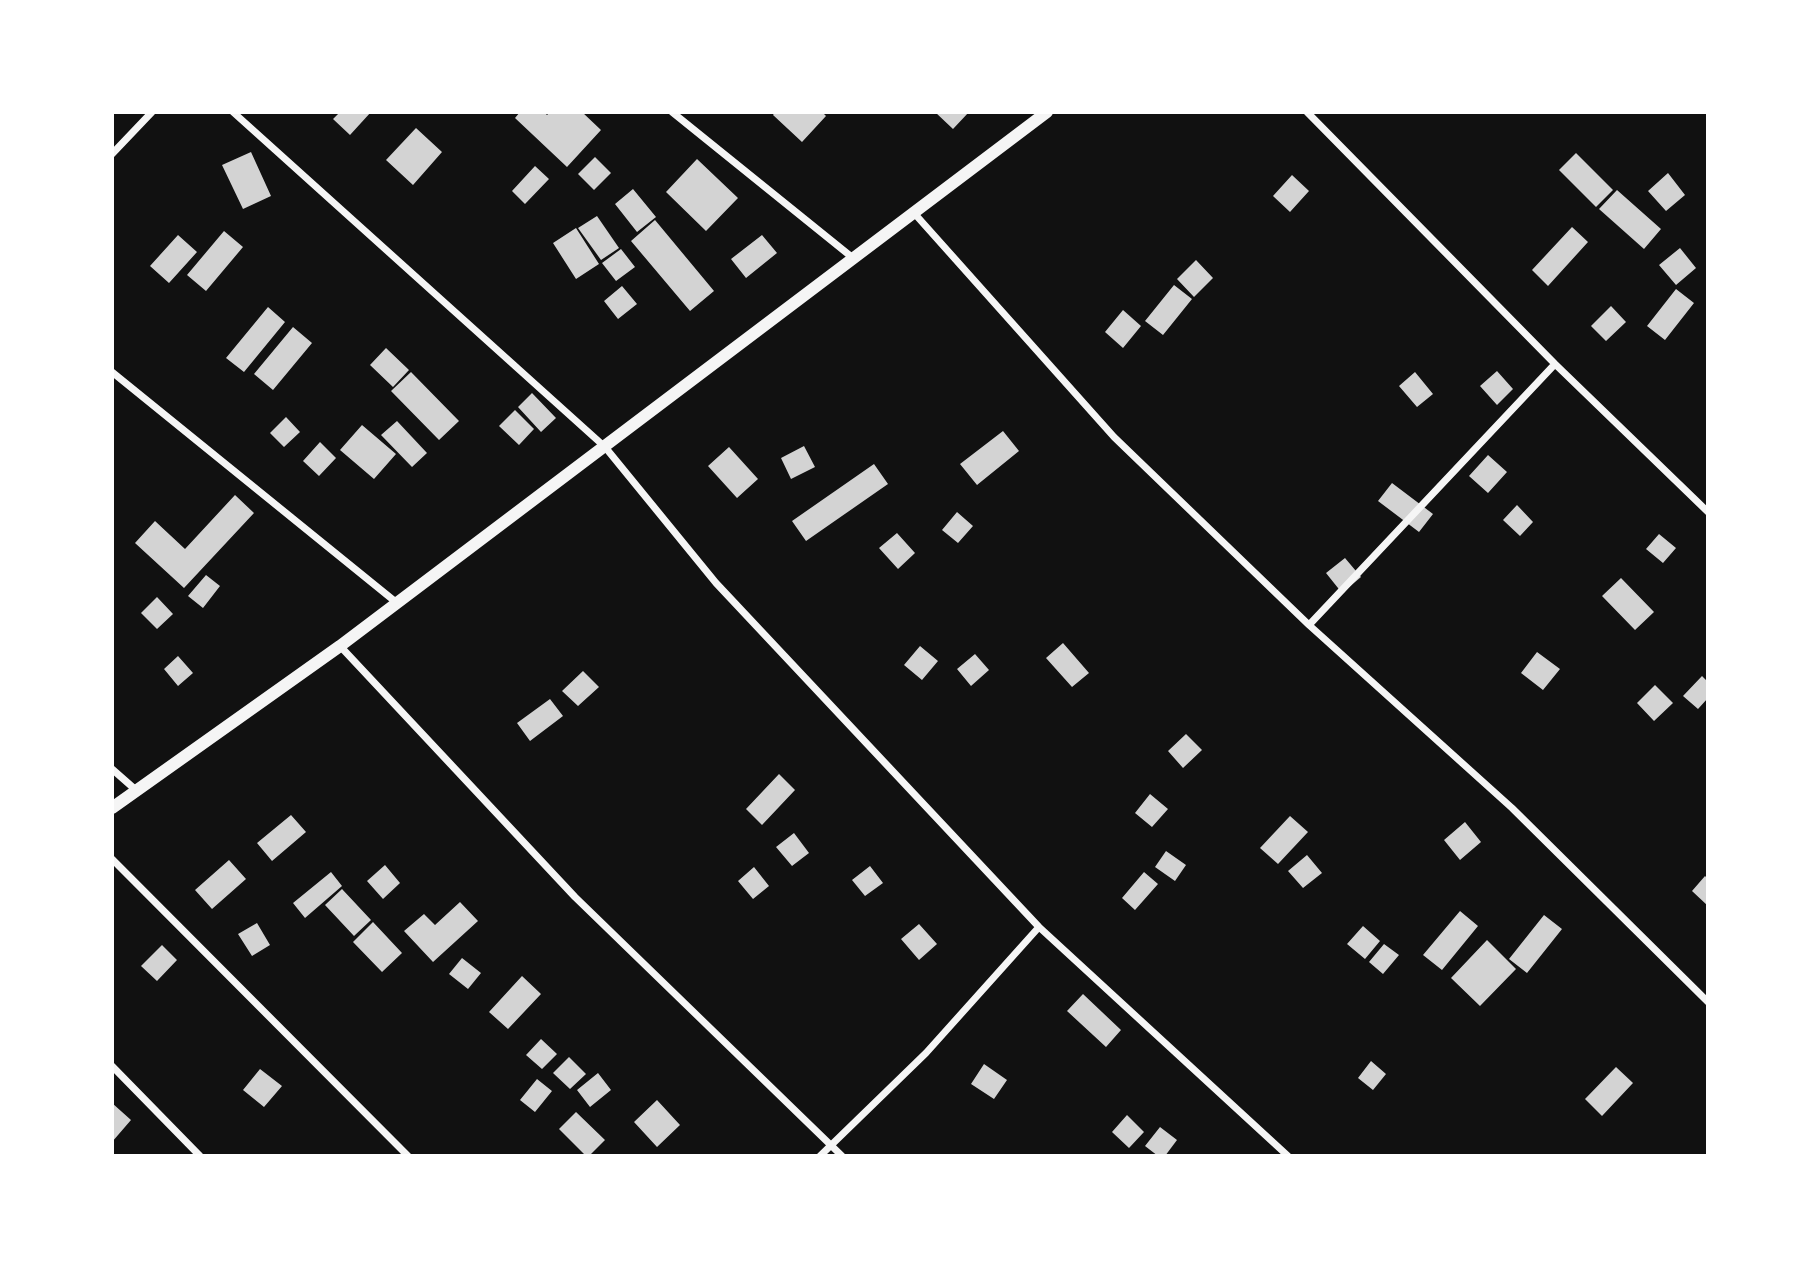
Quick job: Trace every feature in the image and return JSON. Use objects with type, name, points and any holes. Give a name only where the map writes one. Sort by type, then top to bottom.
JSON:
[{"type":"street","points":[[112,154],[152,112]]},
{"type":"street","points":[[233,112],[605,446],[716,583],[1040,928],[1288,1156]]},
{"type":"street","points":[[672,112],[853,258]]},
{"type":"street","points":[[112,808],[340,646],[1047,112]]},
{"type":"street","points":[[1307,112],[1555,364],[1708,512]]},
{"type":"street","points":[[914,213],[1114,437],[1308,625],[1513,808],[1708,1002]]},
{"type":"street","points":[[1308,625],[1555,364]]},
{"type":"street","points":[[112,372],[397,603]]},
{"type":"street","points":[[340,646],[575,897],[842,1156]]},
{"type":"street","points":[[112,769],[137,791]]},
{"type":"street","points":[[112,859],[408,1156]]},
{"type":"street","points":[[820,1156],[926,1053],[1040,928]]},
{"type":"street","points":[[112,1066],[200,1156]]},
{"type":"building","points":[[340,112],[371,112],[350,135],[333,119]]},
{"type":"building","points":[[520,112],[544,112],[547,115],[550,112],[582,112],[601,130],[567,167],[515,118]]},
{"type":"building","points":[[775,112],[822,112],[826,116],[802,142],[773,115]]},
{"type":"building","points":[[935,112],[969,112],[953,129]]},
{"type":"building","points":[[416,128],[442,152],[413,185],[386,160]]},
{"type":"building","points":[[251,152],[271,196],[243,209],[222,165]]},
{"type":"building","points":[[1576,153],[1613,190],[1596,207],[1559,170]]},
{"type":"building","points":[[595,157],[611,173],[594,190],[578,174]]},
{"type":"building","points":[[697,159],[738,198],[706,231],[666,192]]},
{"type":"building","points":[[535,166],[549,179],[525,204],[512,191]]},
{"type":"building","points":[[1668,173],[1685,195],[1666,211],[1648,191]]},
{"type":"building","points":[[1292,175],[1309,191],[1290,212],[1273,196]]},
{"type":"building","points":[[633,189],[656,217],[637,232],[615,204]]},
{"type":"building","points":[[1617,190],[1661,229],[1644,249],[1599,209]]},
{"type":"building","points":[[597,216],[619,248],[601,260],[578,228]]},
{"type":"building","points":[[655,220],[714,291],[690,311],[631,241]]},
{"type":"building","points":[[1572,227],[1588,242],[1548,286],[1532,270]]},
{"type":"building","points":[[576,228],[599,264],[576,279],[553,243]]},
{"type":"building","points":[[224,231],[243,247],[206,291],[187,275]]},
{"type":"building","points":[[178,235],[197,252],[169,283],[150,266]]},
{"type":"building","points":[[762,235],[777,253],[746,278],[731,259]]},
{"type":"building","points":[[1680,248],[1696,268],[1676,285],[1659,265]]},
{"type":"building","points":[[621,249],[635,267],[616,281],[602,263]]},
{"type":"building","points":[[1196,260],[1213,278],[1194,297],[1177,279]]},
{"type":"building","points":[[1174,285],[1192,299],[1163,335],[1145,321]]},
{"type":"building","points":[[622,286],[637,304],[618,319],[604,301]]},
{"type":"building","points":[[1676,289],[1694,303],[1665,340],[1647,326]]},
{"type":"building","points":[[1611,306],[1626,322],[1606,341],[1591,326]]},
{"type":"building","points":[[268,307],[285,322],[244,372],[226,358]]},
{"type":"building","points":[[1123,310],[1141,326],[1123,348],[1105,332]]},
{"type":"building","points":[[293,327],[312,343],[273,390],[254,374]]},
{"type":"building","points":[[386,348],[409,370],[393,387],[370,365]]},
{"type":"building","points":[[1497,371],[1513,389],[1497,405],[1480,386]]},
{"type":"building","points":[[411,372],[459,421],[439,440],[391,391]]},
{"type":"building","points":[[1415,372],[1433,394],[1417,407],[1399,386]]},
{"type":"building","points":[[532,393],[556,418],[541,432],[518,407]]},
{"type":"building","points":[[515,410],[534,429],[519,445],[499,426]]},
{"type":"building","points":[[286,417],[300,432],[284,447],[270,433]]},
{"type":"building","points":[[397,421],[427,453],[412,467],[381,435]]},
{"type":"building","points":[[362,425],[396,454],[374,479],[340,450]]},
{"type":"building","points":[[1003,431],[1019,451],[977,485],[960,464]]},
{"type":"building","points":[[320,442],[336,458],[319,476],[303,461]]},
{"type":"building","points":[[804,446],[815,467],[791,479],[781,458]]},
{"type":"building","points":[[729,447],[758,479],[737,498],[708,466]]},
{"type":"building","points":[[1488,455],[1507,472],[1488,493],[1469,476]]},
{"type":"building","points":[[874,464],[888,484],[806,541],[792,521]]},
{"type":"building","points":[[1392,483],[1433,514],[1419,532],[1378,501]]},
{"type":"building","points":[[235,495],[254,513],[184,588],[135,543],[155,521],[185,549]]},
{"type":"building","points":[[1517,505],[1533,522],[1520,536],[1503,520]]},
{"type":"building","points":[[957,512],[973,526],[958,543],[942,530]]},
{"type":"building","points":[[897,533],[915,553],[898,569],[879,548]]},
{"type":"building","points":[[1659,534],[1676,548],[1663,563],[1646,549]]},
{"type":"building","points":[[1345,558],[1361,577],[1342,593],[1326,573]]},
{"type":"building","points":[[206,575],[220,586],[203,608],[188,596]]},
{"type":"building","points":[[1621,578],[1654,612],[1635,630],[1602,596]]},
{"type":"building","points":[[157,597],[173,614],[157,629],[141,613]]},
{"type":"building","points":[[1063,643],[1089,673],[1072,687],[1046,658]]},
{"type":"building","points":[[920,646],[938,661],[922,680],[904,665]]},
{"type":"building","points":[[1537,652],[1560,669],[1543,690],[1521,673]]},
{"type":"building","points":[[975,654],[989,670],[971,686],[957,669]]},
{"type":"building","points":[[178,656],[193,673],[178,686],[164,669]]},
{"type":"building","points":[[583,671],[599,687],[578,706],[562,691]]},
{"type":"building","points":[[1702,676],[1708,682],[1708,698],[1698,709],[1683,696]]},
{"type":"building","points":[[1655,685],[1673,703],[1654,721],[1637,703]]},
{"type":"building","points":[[550,699],[563,716],[530,741],[517,723]]},
{"type":"building","points":[[1186,734],[1202,750],[1183,768],[1168,751]]},
{"type":"building","points":[[779,774],[795,790],[762,825],[746,809]]},
{"type":"building","points":[[1150,794],[1168,809],[1152,827],[1135,813]]},
{"type":"building","points":[[291,815],[306,832],[272,861],[257,843]]},
{"type":"building","points":[[1290,816],[1308,832],[1278,864],[1260,848]]},
{"type":"building","points":[[1465,822],[1481,842],[1460,860],[1444,840]]},
{"type":"building","points":[[794,833],[809,853],[792,866],[776,847]]},
{"type":"building","points":[[1166,851],[1186,865],[1175,881],[1155,867]]},
{"type":"building","points":[[1307,855],[1322,873],[1303,888],[1288,871]]},
{"type":"building","points":[[229,860],[246,879],[212,909],[195,890]]},
{"type":"building","points":[[385,865],[400,883],[383,899],[367,881]]},
{"type":"building","points":[[870,866],[883,883],[865,896],[852,880]]},
{"type":"building","points":[[754,867],[769,886],[753,899],[738,881]]},
{"type":"building","points":[[331,872],[342,886],[305,918],[293,903]]},
{"type":"building","points":[[1144,872],[1158,884],[1135,910],[1122,898]]},
{"type":"building","points":[[1705,876],[1708,879],[1708,906],[1692,891]]},
{"type":"building","points":[[342,889],[371,920],[354,936],[325,905]]},
{"type":"building","points":[[460,902],[478,921],[433,962],[404,931],[424,914],[435,925]]},
{"type":"building","points":[[1460,911],[1478,926],[1442,970],[1423,955]]},
{"type":"building","points":[[1544,915],[1562,929],[1527,973],[1509,959]]},
{"type":"building","points":[[373,922],[402,953],[382,972],[353,942]]},
{"type":"building","points":[[257,923],[270,945],[252,956],[238,934]]},
{"type":"building","points":[[919,924],[937,944],[919,960],[901,939]]},
{"type":"building","points":[[1363,926],[1380,941],[1365,959],[1347,944]]},
{"type":"building","points":[[1487,940],[1516,969],[1480,1006],[1451,978]]},
{"type":"building","points":[[1384,944],[1399,955],[1383,974],[1369,962]]},
{"type":"building","points":[[162,945],[177,960],[157,981],[141,966]]},
{"type":"building","points":[[462,958],[481,973],[468,989],[449,974]]},
{"type":"building","points":[[522,976],[541,994],[508,1029],[489,1012]]},
{"type":"building","points":[[1083,994],[1121,1030],[1106,1047],[1067,1011]]},
{"type":"building","points":[[541,1039],[557,1054],[542,1069],[526,1055]]},
{"type":"building","points":[[569,1057],[586,1074],[570,1089],[553,1073]]},
{"type":"building","points":[[1371,1061],[1386,1074],[1373,1090],[1358,1078]]},
{"type":"building","points":[[984,1064],[1007,1080],[994,1099],[971,1084]]},
{"type":"building","points":[[1616,1067],[1633,1083],[1602,1116],[1585,1099]]},
{"type":"building","points":[[260,1069],[282,1086],[264,1107],[243,1090]]},
{"type":"building","points":[[598,1073],[611,1090],[590,1107],[577,1090]]},
{"type":"building","points":[[537,1079],[552,1091],[535,1112],[520,1100]]},
{"type":"building","points":[[657,1100],[680,1125],[657,1147],[634,1122]]},
{"type":"building","points":[[112,1103],[131,1120],[112,1142]]},
{"type":"building","points":[[576,1112],[605,1140],[589,1156],[559,1129]]},
{"type":"building","points":[[1127,1115],[1144,1132],[1129,1148],[1112,1132]]},
{"type":"building","points":[[1160,1127],[1177,1140],[1165,1156],[1158,1156],[1145,1146]]}]
